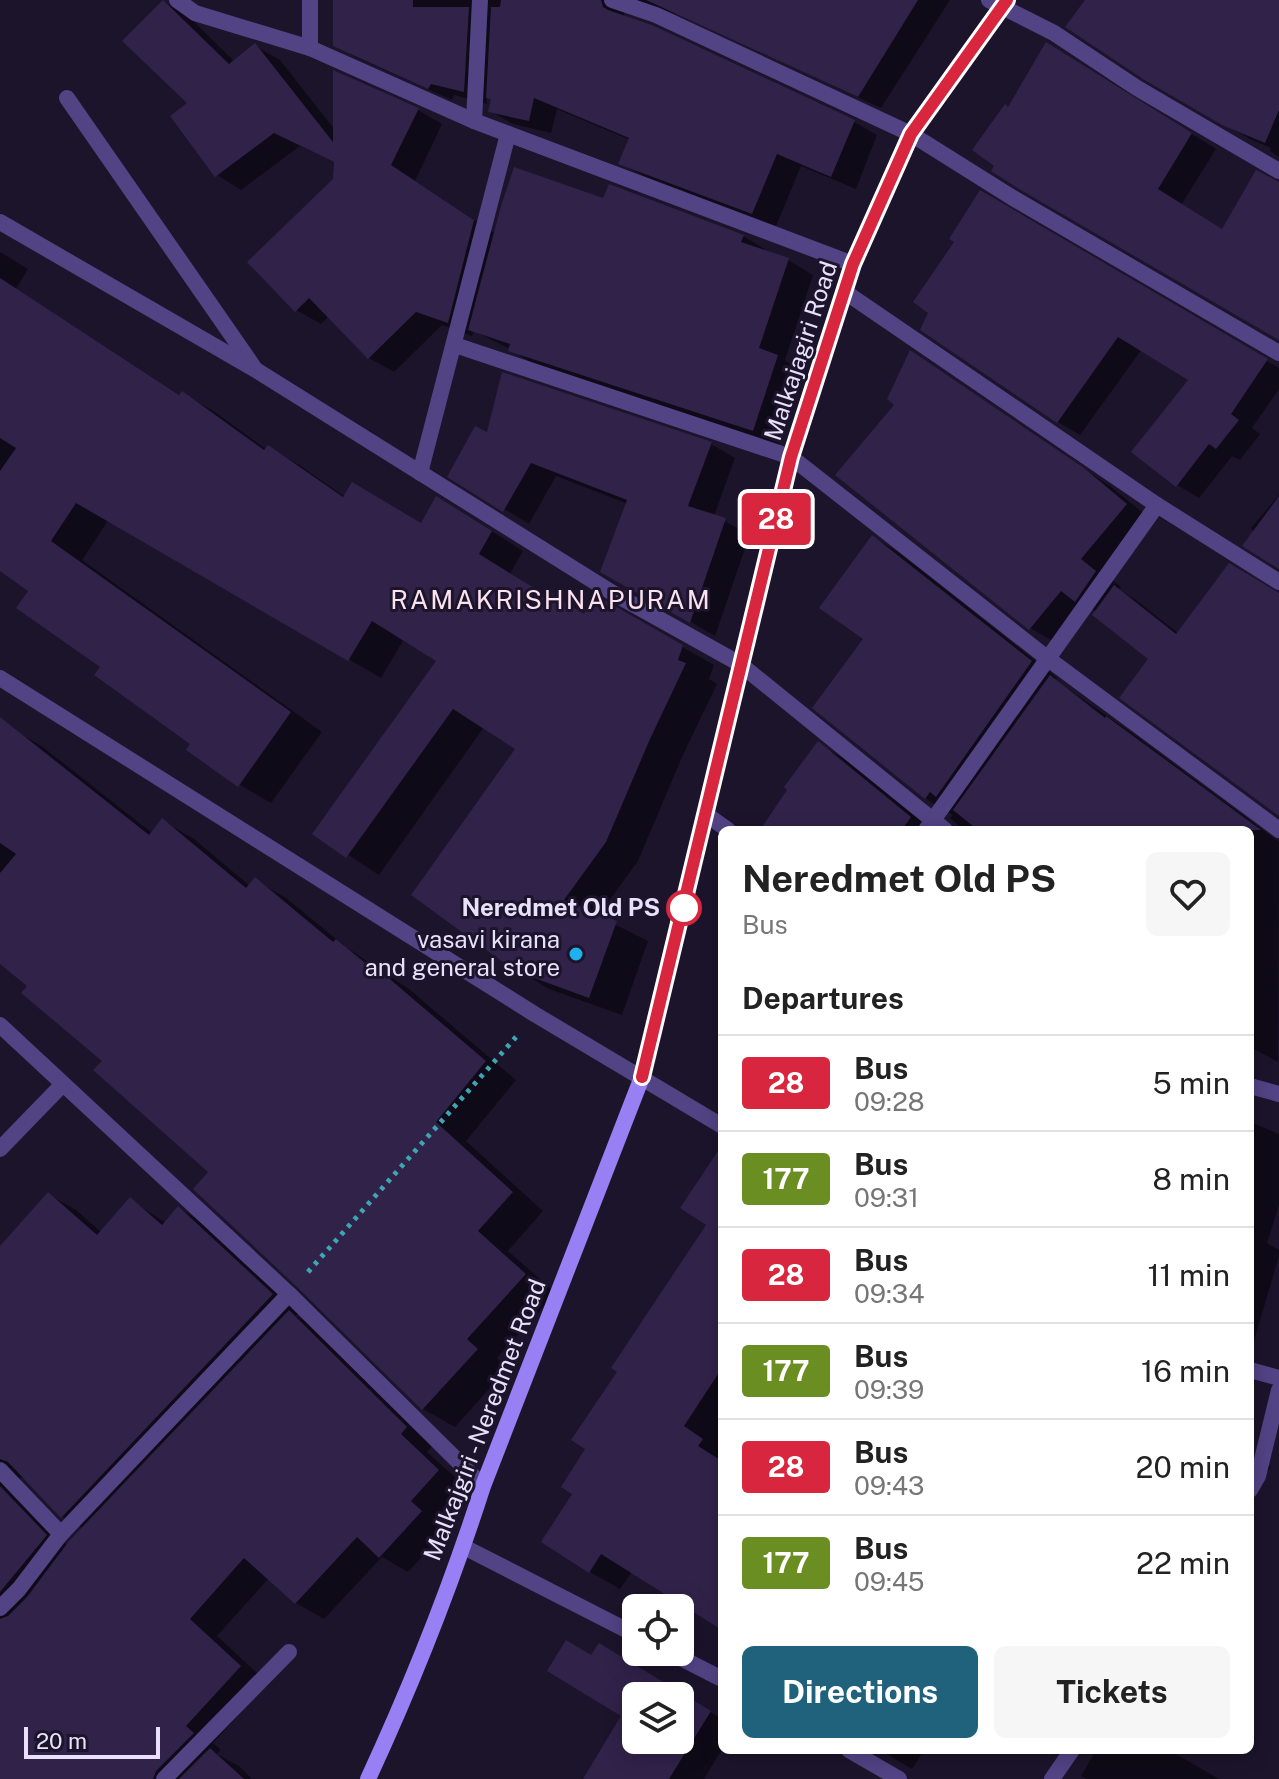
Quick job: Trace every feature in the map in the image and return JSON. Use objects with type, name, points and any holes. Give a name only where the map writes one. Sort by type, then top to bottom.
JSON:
[{"type":"main road","name":"Malkajagiri Road","points":[[642,1077],[791,457],[853,264],[911,134],[1000,2]]},
{"type":"main road","name":"Malkajgiri - Neredmet Road","points":[[368,1779],[400,1710],[464,1547],[483,1486],[642,1077]]},
{"type":"street","points":[[177,0],[195,13],[310,48],[474,121],[853,264]]},
{"type":"street","points":[[310,0],[310,48]]},
{"type":"street","points":[[474,121],[480,0]]},
{"type":"street","points":[[612,0],[656,15],[911,134],[1026,206],[1279,353]]},
{"type":"street","points":[[1000,2],[1054,33],[1137,88],[1279,171]]},
{"type":"street","points":[[67,98],[256,370]]},
{"type":"street","points":[[420,473],[508,134]]},
{"type":"street","points":[[0,222],[256,370],[611,592],[740,664],[934,826]]},
{"type":"street","points":[[845,292],[1157,505],[1279,582]]},
{"type":"street","points":[[455,345],[791,457],[1047,658],[1279,830]]},
{"type":"street","points":[[936,826],[1047,658],[1157,505]]},
{"type":"street","points":[[0,678],[536,1015],[718,1124]]},
{"type":"street","points":[[707,815],[722,826]]},
{"type":"street","points":[[0,1025],[289,1294],[483,1486]]},
{"type":"street","points":[[0,1149],[63,1084]]},
{"type":"street","points":[[1254,1087],[1279,1094]]},
{"type":"street","points":[[0,1608],[19,1589],[61,1534],[289,1294]]},
{"type":"street","points":[[1254,1371],[1279,1378]]},
{"type":"street","points":[[1254,1483],[1279,1390]]},
{"type":"street","points":[[0,1470],[61,1534]]},
{"type":"street","points":[[464,1547],[622,1628]]},
{"type":"street","points":[[164,1779],[289,1652]]},
{"type":"street","points":[[694,1665],[718,1677]]},
{"type":"street","points":[[856,1754],[899,1779]]},
{"type":"street","points":[[1052,1779],[1069,1754]]},
{"type":"path","points":[[289,1294],[536,1015]]},
{"type":"building","points":[[163,0],[229,64],[255,43],[333,142],[333,70],[419,108],[391,165],[474,220],[448,323],[416,312],[368,359],[309,298],[295,312],[247,262],[333,179],[334,162],[274,133],[215,177],[170,116],[187,103],[122,41]]},
{"type":"building","points":[[333,0],[413,0],[413,7],[469,7],[464,92],[431,84],[428,89],[333,46]]},
{"type":"building","points":[[501,0],[601,0],[608,10],[652,25],[855,120],[831,177],[777,154],[752,214],[618,164],[629,138],[534,98],[529,121],[488,112],[491,99],[486,98],[491,7],[500,7]]},
{"type":"building","points":[[646,0],[918,0],[858,97]]},
{"type":"building","points":[[1085,0],[1279,0],[1279,110],[1265,143],[1222,125],[1143,79],[1065,27]]},
{"type":"building","points":[[1046,42],[1192,133],[1158,189],[1222,229],[1256,170],[1279,182],[1279,340],[1019,189],[991,171],[994,166],[972,150],[1005,104],[1008,107]]},
{"type":"building","points":[[514,167],[603,198],[609,184],[744,235],[741,242],[789,258],[759,348],[778,355],[753,431],[508,351],[510,344],[468,330]]},
{"type":"building","points":[[980,190],[1268,359],[1231,414],[1239,420],[1216,449],[1209,444],[1176,487],[1131,452],[1188,380],[1118,337],[1057,423],[920,330],[928,313],[913,302],[954,242],[949,239]]},
{"type":"building","points":[[0,278],[179,395],[182,391],[264,450],[268,445],[343,497],[352,482],[421,523],[436,496],[492,531],[479,554],[547,596],[549,592],[584,614],[592,593],[683,645],[678,660],[686,663],[606,842],[564,900],[617,921],[589,998],[515,971],[411,895],[515,749],[453,709],[346,858],[312,834],[436,661],[372,621],[348,661],[76,503],[51,541],[291,712],[238,787],[186,750],[190,744],[94,675],[100,667],[16,608],[28,591],[0,571],[0,471],[16,448],[0,438]]},
{"type":"building","points":[[910,350],[1084,468],[1127,504],[1081,559],[1096,571],[1075,602],[1061,591],[1029,630],[835,475],[894,405],[887,399]]},
{"type":"building","points":[[502,372],[712,442],[688,506],[726,518],[690,623],[600,572],[627,500],[531,463],[503,512],[447,477],[475,426],[487,432]]},
{"type":"building","points":[[1279,496],[1279,569],[1242,546]]},
{"type":"building","points":[[872,535],[1032,661],[936,797],[930,792],[925,799],[812,708],[863,639],[819,608]]},
{"type":"building","points":[[1229,563],[1279,593],[1279,816],[1119,698],[1148,659],[1092,615],[1114,585],[1176,634]]},
{"type":"building","points":[[1050,675],[1261,830],[1254,830],[1254,826],[973,826],[953,810]]},
{"type":"building","points":[[0,717],[149,835],[162,818],[246,888],[255,877],[333,942],[336,939],[375,971],[378,969],[486,1061],[436,1122],[513,1192],[478,1231],[526,1274],[467,1339],[478,1349],[422,1410],[193,1189],[208,1172],[93,1070],[102,1061],[21,993],[27,986],[0,964],[0,873],[16,854],[0,843]]},
{"type":"building","points":[[818,741],[911,817],[905,826],[763,826],[787,790],[784,787]]},
{"type":"building","points":[[718,1151],[718,1374],[684,1426],[703,1439],[698,1446],[718,1458],[718,1627],[694,1612],[694,1594],[665,1594],[601,1554],[589,1573],[541,1542],[572,1494],[561,1487],[585,1449],[571,1440],[617,1372],[611,1368],[706,1225],[680,1208]]},
{"type":"building","points":[[48,1192],[97,1235],[130,1197],[162,1225],[178,1206],[273,1294],[61,1518],[8,1462],[0,1459],[0,1246]]},
{"type":"building","points":[[289,1310],[407,1427],[401,1434],[439,1470],[411,1501],[422,1511],[379,1558],[357,1537],[295,1604],[244,1558],[190,1619],[241,1666],[186,1726],[194,1733],[156,1771],[153,1779],[0,1779],[0,1619],[8,1616],[27,1597],[69,1541]]},
{"type":"building","points":[[0,1486],[47,1535],[0,1592]]},
{"type":"building","points":[[566,1640],[591,1655],[599,1643],[622,1657],[622,1666],[637,1666],[663,1682],[622,1682],[622,1754],[684,1754],[669,1779],[583,1779],[621,1716],[547,1671]]},
{"type":"building","points":[[694,1701],[711,1711],[694,1739]]},
{"type":"building","points":[[210,1748],[244,1779],[179,1779]]},
{"type":"bus line","name":"28","points":[[642,1077],[791,457],[853,264],[911,134],[1007,0]]},
{"type":"place","name":"Neredmet Old PS","points":[[684,908]]},
{"type":"place","name":"vasavi kirana and general store","points":[[576,954]]},
{"type":"district","name":"RAMAKRISHNAPURAM","points":[[551,600]]}]
